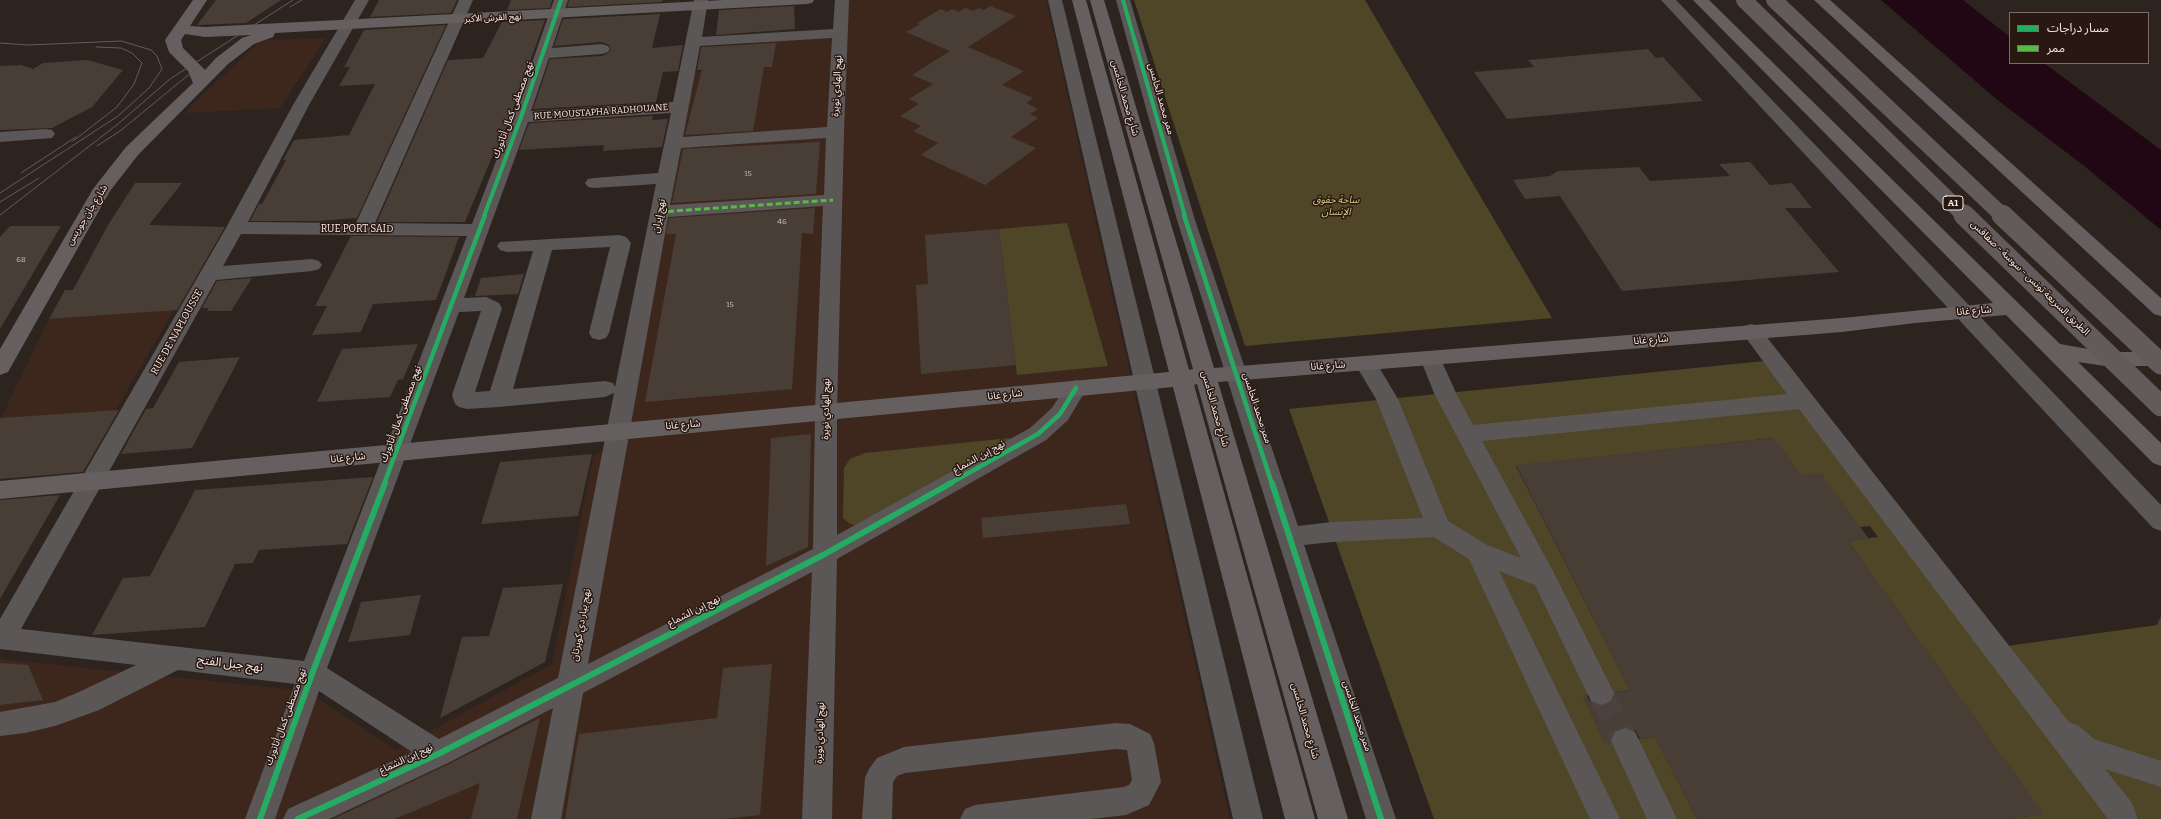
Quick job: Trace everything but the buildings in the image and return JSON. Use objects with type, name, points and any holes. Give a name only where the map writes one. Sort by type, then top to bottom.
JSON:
[{"type":"highway","name":"الطريق السريعة تونس - سوسة - صفاقس","points":[[1744,0],[2161,406]]},
{"type":"highway","name":"A1","points":[[1774,0],[2161,364]]},
{"type":"main road","points":[[200,0],[173,40],[175,49],[196,69],[201,84]]},
{"type":"main road","name":"نهج القرش الأكبر","points":[[178,31],[205,32],[455,20],[559,7],[807,0]]},
{"type":"main road","name":"شارع محمد الخامس","points":[[1079,0],[1300,819]]},
{"type":"main road","name":"شارع محمد الخامس","points":[[1097,0],[1333,819]]},
{"type":"main road","points":[[1700,0],[2056,351],[2161,457]]},
{"type":"main road","points":[[1821,0],[2161,309]]},
{"type":"main road","name":"شارع جان جوريس","points":[[0,367],[102,189],[132,151],[201,84],[222,61],[248,41],[290,28]]},
{"type":"main road","name":"شارع غانا","points":[[0,490],[1236,373],[1366,364],[1751,331],[1842,325],[2011,308]]},
{"type":"main road","points":[[2056,351],[2105,359],[2161,359]]},
{"type":"street","name":"RUE DE NAPLOUSSE","points":[[2,638],[210,274],[301,105],[362,0]]},
{"type":"street","points":[[363,229],[455,20],[466,0]]},
{"type":"street","name":"نهج الهادي نويرة","points":[[817,819],[825,554],[826,412],[835,132],[842,0]]},
{"type":"street","points":[[1055,0],[1248,819]]},
{"type":"street","name":"ممر محمد الخامس","points":[[1123,0],[1186,220],[1381,819]]},
{"type":"street","points":[[1668,0],[2161,522]]},
{"type":"street","name":"نهج إيران","points":[[617,431],[659,212],[694,42],[700,3]]},
{"type":"street","name":"نهج مصطفى كمال أتاتورك","points":[[260,819],[312,674],[521,117],[559,7]]},
{"type":"street","points":[[694,42],[840,33]]},
{"type":"street","points":[[543,54],[602,49]]},
{"type":"street","name":"RUE MOUSTAPHA RADHOUANE","points":[[521,117],[681,107]]},
{"type":"street","points":[[673,143],[835,132]]},
{"type":"street","points":[[0,137],[46,134]]},
{"type":"street","points":[[594,183],[666,178]]},
{"type":"street","points":[[659,212],[833,200]]},
{"type":"street","name":"RUE PORT SAID","points":[[235,228],[479,230]]},
{"type":"street","points":[[507,246],[620,241],[621,243],[598,333]]},
{"type":"street","points":[[499,399],[544,245]]},
{"type":"street","points":[[210,274],[312,265]]},
{"type":"street","points":[[450,306],[486,304],[492,308],[463,398],[471,402],[605,389]]},
{"type":"street","points":[[1751,331],[2122,813],[2123,819]]},
{"type":"street","points":[[1431,358],[1445,393],[1544,578],[1601,693]]},
{"type":"street","points":[[1366,364],[1387,399],[1438,527]]},
{"type":"street","name":"نهج إبن الشماع","points":[[298,819],[438,754],[825,554],[1038,434],[1060,414],[1076,388]]},
{"type":"street","points":[[1467,434],[1805,400]]},
{"type":"street","name":"نهج بيار دي كوبرتان","points":[[546,819],[617,431]]},
{"type":"street","points":[[1290,536],[1332,532],[1438,527],[1478,552],[1544,578]]},
{"type":"street","points":[[1478,552],[1605,819]]},
{"type":"street","name":"نهج جبل الفتح","points":[[2,638],[312,674],[325,680],[438,754]]},
{"type":"street","points":[[0,724],[25,721],[55,714],[89,700],[176,658]]},
{"type":"street","points":[[2046,716],[2085,749],[2161,774]]},
{"type":"street","points":[[876,819],[879,778],[887,767],[904,760],[1116,736],[1130,738],[1140,743],[1147,782],[1139,795],[1126,801],[975,819]]},
{"type":"street","points":[[1624,741],[1662,819]]},
{"type":"shaded area","points":[[848,0],[1046,0],[1230,819],[0,819],[0,659],[306,691],[396,750],[552,664],[594,454],[623,450],[693,72],[746,68],[750,38],[847,32]]},
{"type":"shaded area","points":[[1881,0],[1963,0],[2009,36],[2009,64],[2045,64],[2161,150],[2161,230],[2083,165],[2000,102]]},
{"type":"shaded area","points":[[326,38],[280,108],[184,113],[260,41]]},
{"type":"shaded area","points":[[174,310],[115,411],[1,418],[49,319]]},
{"type":"green space","name":"ساحة حقوق الإنسان","points":[[1134,0],[1365,0],[1552,318],[1245,346]]},
{"type":"green space","points":[[1067,223],[1108,366],[1017,375],[999,229]]},
{"type":"green space","points":[[1784,359],[2007,646],[2157,625],[2161,616],[2161,819],[2007,819],[2043,814],[1848,541],[1878,537],[1870,526],[1838,529],[1773,438],[1516,466],[1630,690],[1583,696],[1605,743],[1655,737],[1697,819],[1434,819],[1289,409]]},
{"type":"green space","points":[[1010,438],[1010,448],[861,526],[850,524],[843,518],[844,468],[850,459],[865,453]]},
{"type":"tunnel","points":[[1601,693],[1625,741]]},
{"type":"tram line","points":[[0,215],[118,124],[170,79],[293,0]]},
{"type":"tram line","points":[[290,7],[302,0]]},
{"type":"tram line","points":[[0,43],[28,45],[121,41],[151,50],[157,56],[162,69],[149,88],[118,116],[0,193]]},
{"type":"tram line","points":[[73,141],[117,107],[134,84],[142,63],[132,53],[121,48],[96,47]]},
{"type":"tram line","points":[[97,146],[120,131],[198,67]]},
{"type":"tram line","points":[[21,173],[76,137]]},
{"type":"tram line","points":[[0,202],[39,178]]},
{"type":"marked path","points":[[659,212],[833,200]]},
{"type":"cycle path","points":[[260,819],[312,674],[521,117],[561,0]]},
{"type":"cycle path","points":[[1123,0],[1186,220],[1381,819]]},
{"type":"cycle path","points":[[298,819],[438,754],[825,554],[1038,434],[1060,414],[1076,388]]}]
